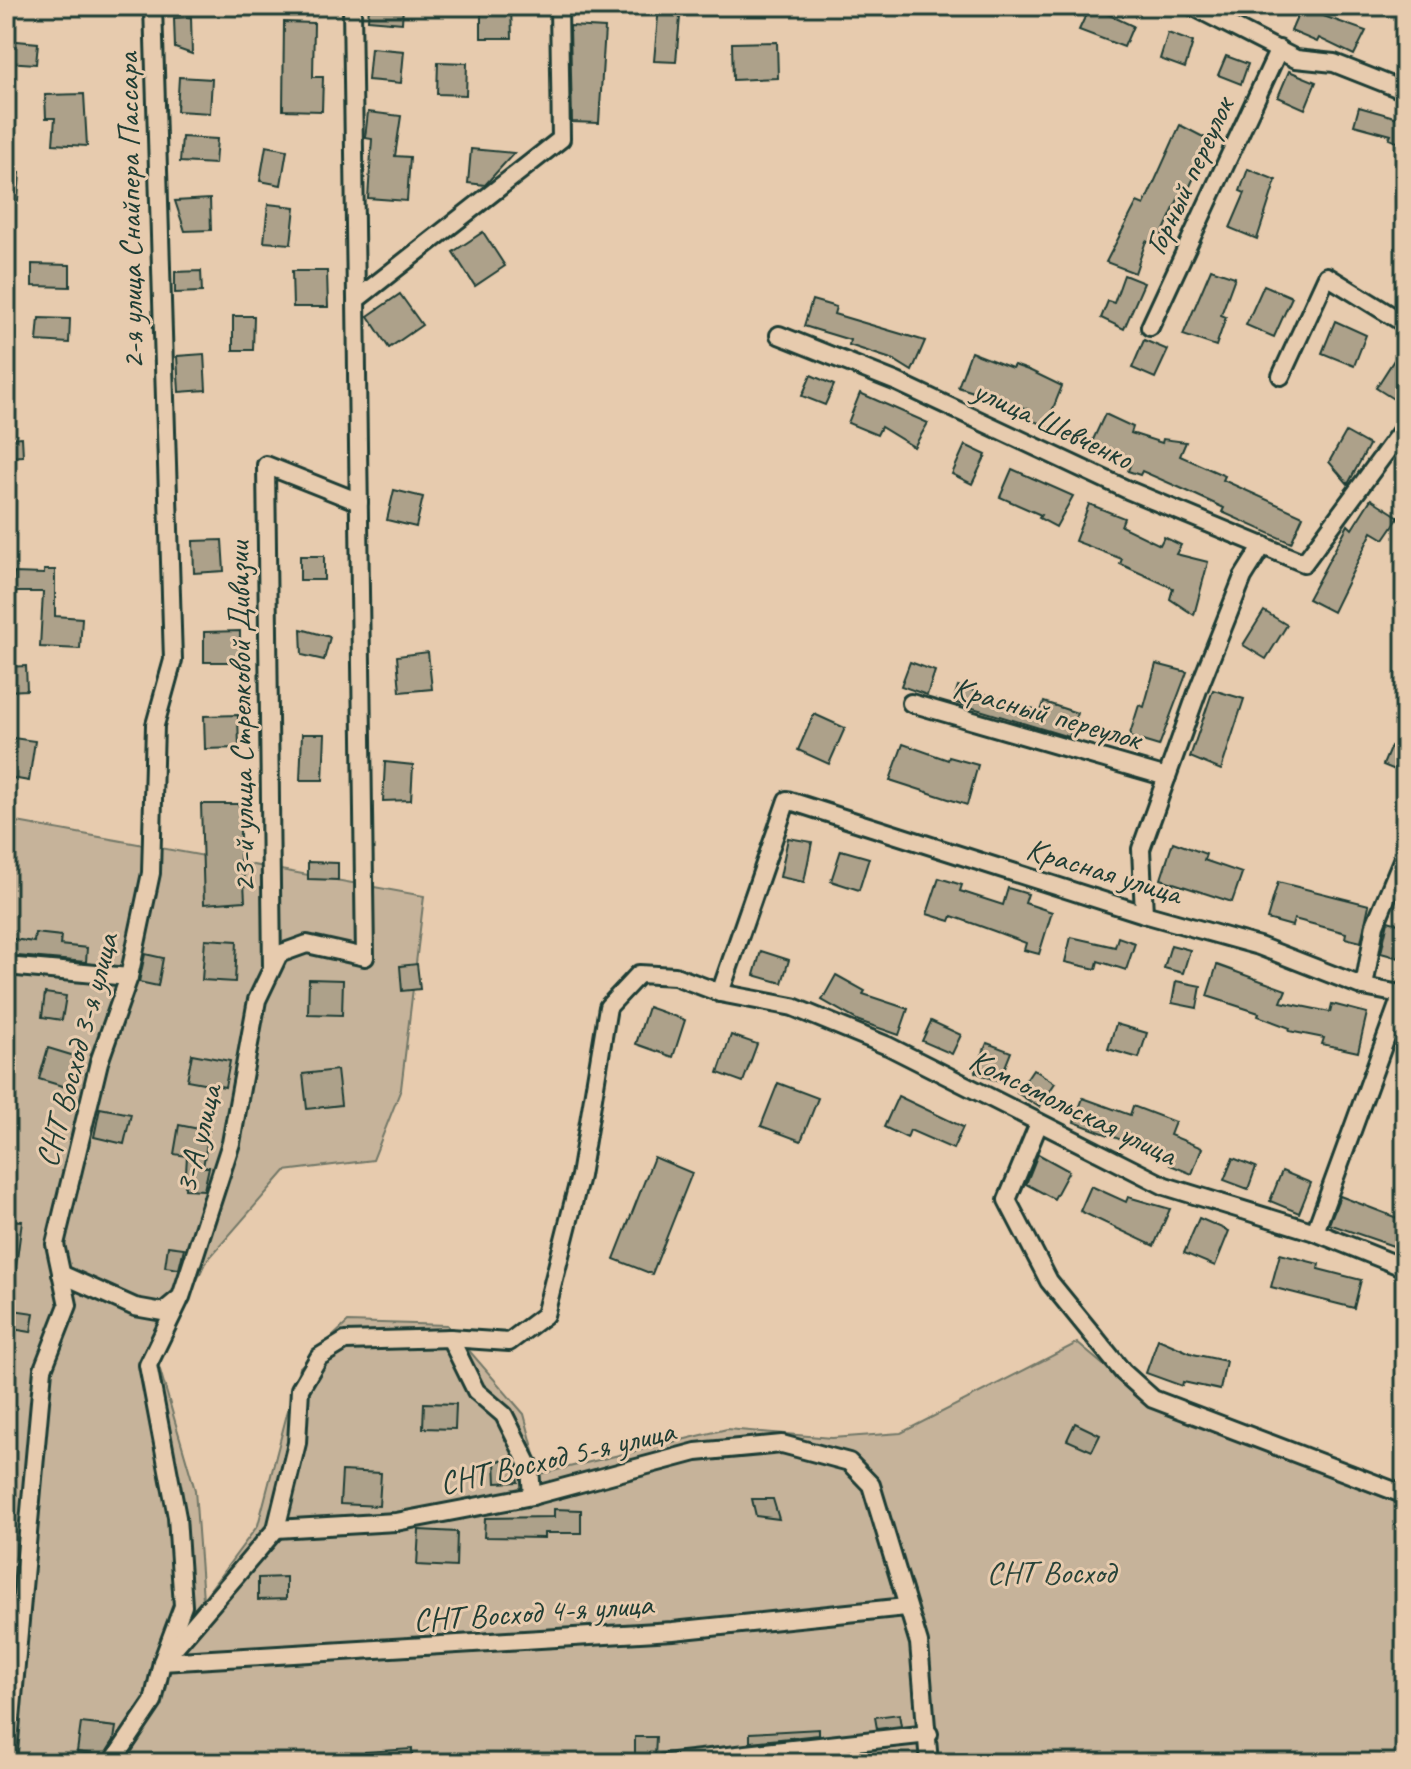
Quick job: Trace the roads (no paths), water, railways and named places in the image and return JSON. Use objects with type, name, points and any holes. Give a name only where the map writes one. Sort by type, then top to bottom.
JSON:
[{"type":"street","name":"2-я улица Снайпера Пассара","points":[[151,873],[155,725],[173,660],[153,6]]},
{"type":"street","points":[[352,6],[359,502]]},
{"type":"street","points":[[357,299],[561,139],[559,6]]},
{"type":"street","points":[[1192,6],[1296,59],[1334,63],[1405,91]]},
{"type":"street","name":"Горный переулок","points":[[1150,327],[1279,49]]},
{"type":"street","points":[[1281,376],[1327,276],[1405,324]]},
{"type":"street","name":"улица Шевченко","points":[[779,335],[897,382],[1128,490],[1304,563],[1405,426]]},
{"type":"street","name":"23-й улица Стрелковой Дивизии","points":[[272,969],[266,465],[359,502]]},
{"type":"street","name":"3-А улица","points":[[112,1763],[153,1702],[162,1662],[183,1606],[177,1517],[148,1365],[181,1297],[231,1143],[257,1000],[279,954],[307,944],[365,957],[359,502]]},
{"type":"street","name":"Красный переулок","points":[[1144,914],[1141,849],[1243,577],[1263,545]]},
{"type":"street","name":"Красный переулок","points":[[911,703],[1167,777]]},
{"type":"street","name":"Красная улица","points":[[720,993],[787,800],[1144,914],[1259,946],[1364,987],[1403,995]]},
{"type":"street","points":[[1364,987],[1375,925],[1405,853]]},
{"type":"street","name":"СНТ Восход 3-я улица","points":[[7,1763],[43,1369],[68,1305],[55,1244],[99,1062],[129,977],[151,873]]},
{"type":"street","points":[[6,966],[129,977]]},
{"type":"street","name":"Комсомольская улица","points":[[276,1529],[297,1443],[300,1389],[319,1357],[345,1341],[450,1338],[509,1342],[545,1315],[580,1176],[608,1007],[639,974],[675,976],[720,993],[793,1007],[888,1046],[1165,1186],[1315,1232],[1405,1268]]},
{"type":"street","points":[[1315,1232],[1403,995]]},
{"type":"street","points":[[1039,1123],[1007,1200],[1049,1281],[1123,1372],[1153,1399],[1405,1495]]},
{"type":"street","points":[[61,1274],[135,1307],[163,1312],[181,1297]]},
{"type":"street","points":[[450,1338],[476,1391],[504,1415],[530,1467],[532,1496]]},
{"type":"street","name":"СНТ Восход 5-я улица","points":[[276,1529],[396,1522],[532,1496],[696,1452],[782,1444],[849,1462],[871,1485],[906,1607]]},
{"type":"street","points":[[162,1662],[276,1529]]},
{"type":"street","points":[[906,1607],[919,1643],[929,1734],[929,1763]]},
{"type":"street","name":"СНТ Восход 4-я улица","points":[[162,1662],[673,1631],[906,1607]]},
{"type":"street","points":[[664,1763],[929,1734]]},
{"type":"park label","name":"СНТ Восход","points":[[1051,1572]]}]
